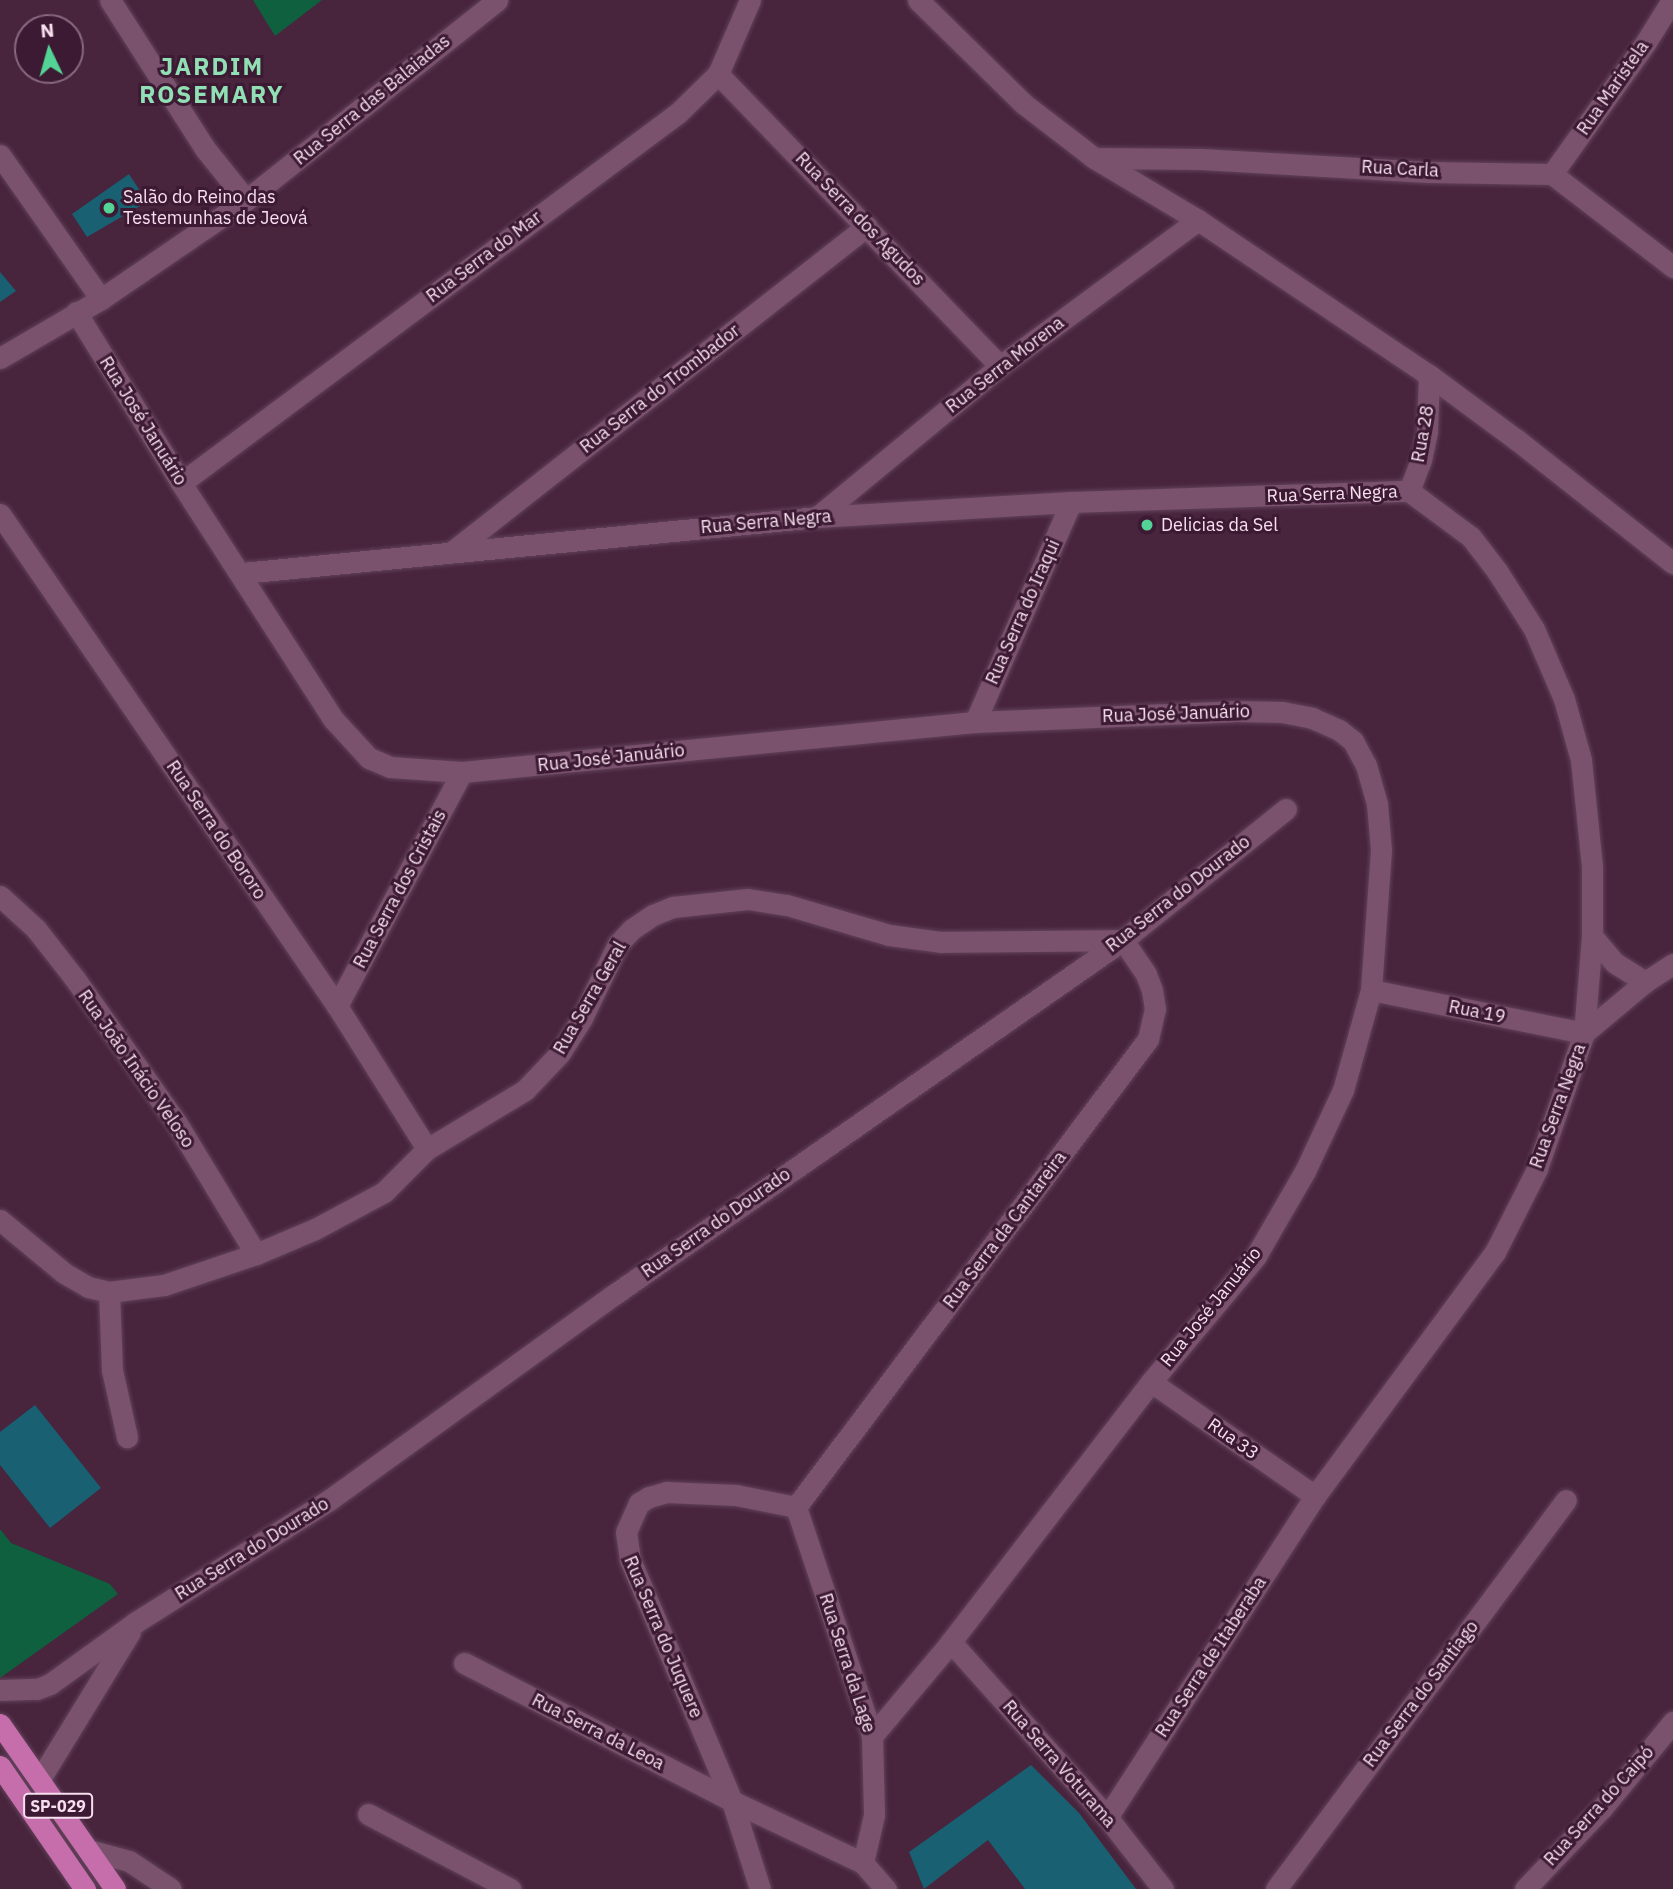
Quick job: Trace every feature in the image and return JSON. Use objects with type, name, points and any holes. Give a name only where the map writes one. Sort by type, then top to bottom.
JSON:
[{"type":"highway","name":"SP-029","points":[[0,1724],[116,1889]]},
{"type":"highway","name":"SP-029","points":[[0,1766],[85,1889]]},
{"type":"street","points":[[110,0],[206,150],[246,200]]},
{"type":"street","name":"Rua Serra das Balaiadas","points":[[0,358],[100,299],[246,200],[497,0]]},
{"type":"street","name":"Rua Serra do Mar","points":[[181,483],[678,113],[718,74],[750,0]]},
{"type":"street","points":[[918,0],[1024,104],[1094,158],[1198,220],[1429,375],[1517,440],[1673,563]]},
{"type":"street","name":"Rua Maristela","points":[[1552,174],[1646,42],[1672,0]]},
{"type":"street","name":"Rua Serra dos Agudos","points":[[718,74],[1000,366]]},
{"type":"street","points":[[0,155],[100,299]]},
{"type":"street","name":"Rua Carla","points":[[1094,158],[1201,159],[1428,172],[1552,174]]},
{"type":"street","points":[[1552,174],[1673,267]]},
{"type":"street","name":"Rua Serra Morena","points":[[817,517],[1000,366],[1198,220]]},
{"type":"street","name":"Rua Serra do Trombador","points":[[453,552],[867,226]]},
{"type":"street","name":"Rua José Januário","points":[[76,312],[181,483],[242,573],[334,720],[369,758],[390,767],[415,771],[462,772],[975,722],[1282,712],[1312,718],[1339,730],[1353,741],[1366,765],[1377,804],[1380,889],[1371,990],[1343,1090],[1305,1171],[1256,1256],[1151,1382],[951,1642],[872,1736]]},
{"type":"street","name":"Rua 28","points":[[1409,491],[1421,460],[1427,431],[1429,375]]},
{"type":"street","name":"Rua Serra Negra","points":[[242,573],[817,517],[1071,502],[1409,491],[1471,537],[1497,570],[1534,629],[1564,699],[1581,760],[1588,807],[1592,936],[1584,1033],[1537,1168],[1495,1252],[1315,1496]]},
{"type":"street","name":"Rua Serra do Iraqui","points":[[975,722],[1071,502]]},
{"type":"street","name":"Rua Serra do Bororo","points":[[0,514],[337,1006],[427,1149]]},
{"type":"street","name":"Rua Serra dos Cristais","points":[[337,1006],[462,772]]},
{"type":"street","name":"Rua Serra do Dourado","points":[[0,1690],[37,1689],[66,1673],[136,1622],[329,1500],[612,1296],[1122,940],[1286,809]]},
{"type":"street","name":"Rua João Inácio Veloso","points":[[0,896],[36,929],[75,979],[176,1122],[256,1254]]},
{"type":"street","name":"Rua Serra Geral","points":[[109,1292],[164,1285],[256,1254],[315,1229],[384,1192],[427,1149],[525,1090],[568,1042],[618,944],[632,929],[653,915],[673,907],[748,899],[787,905],[889,935],[942,942],[1122,940]]},
{"type":"street","points":[[1592,936],[1615,962],[1645,982]]},
{"type":"street","name":"Rua Serra da Cantareira","points":[[796,1507],[1148,1039],[1155,1009],[1152,990],[1146,974],[1122,940]]},
{"type":"street","points":[[1584,1033],[1645,982],[1673,964]]},
{"type":"street","name":"Rua 19","points":[[1371,990],[1584,1033]]},
{"type":"street","points":[[0,1220],[64,1273],[88,1287],[109,1292],[112,1370],[127,1437]]},
{"type":"street","name":"Rua 33","points":[[1151,1382],[1315,1496]]},
{"type":"street","name":"Rua Serra do Juquere","points":[[760,1889],[733,1801],[630,1560],[626,1532],[639,1503],[666,1492],[736,1495],[796,1507]]},
{"type":"street","name":"Rua Serra de Itaberaba","points":[[1107,1817],[1315,1496]]},
{"type":"street","name":"Rua Serra do Santiago","points":[[1276,1889],[1566,1500]]},
{"type":"street","name":"Rua Serra da Lage","points":[[796,1507],[872,1736],[874,1815],[863,1863]]},
{"type":"street","name":"Rua Serra do Dourado","points":[[40,1779],[136,1622]]},
{"type":"street","name":"Rua Serra Voturama","points":[[951,1642],[1107,1817],[1163,1889]]},
{"type":"street","name":"Rua Serra da Leoa","points":[[464,1663],[733,1801],[863,1863]]},
{"type":"street","points":[[66,1673],[91,1696]]},
{"type":"street","name":"Rua Serra do Caipó","points":[[1525,1889],[1602,1808],[1673,1722]]},
{"type":"street","points":[[368,1814],[510,1889]]},
{"type":"street","points":[[88,1850],[129,1861],[171,1889]]},
{"type":"street","points":[[863,1863],[886,1889]]},
{"type":"green space","points":[[253,0],[322,0],[275,36]]},
{"type":"green space","points":[[0,1529],[11,1543],[110,1584],[118,1594],[0,1678]]},
{"type":"building","name":"Salão do Reino das Testemunhas de Jeová","points":[[129,174],[147,202],[87,237],[72,214]]},
{"type":"building","points":[[0,272],[16,291],[0,302]]},
{"type":"building","points":[[35,1405],[101,1488],[50,1528],[0,1465],[0,1432]]},
{"type":"building","points":[[1031,1765],[1079,1813],[1136,1889],[1025,1889],[988,1840],[924,1889],[909,1852]]},
{"type":"place","name":"Salão do Reino das Testemunhas de Jeová","points":[[109,208]]},
{"type":"place","name":"Delicias da Sel","points":[[1147,525]]},
{"type":"district","name":"JARDIM ROSEMARY","points":[[212,81]]}]
